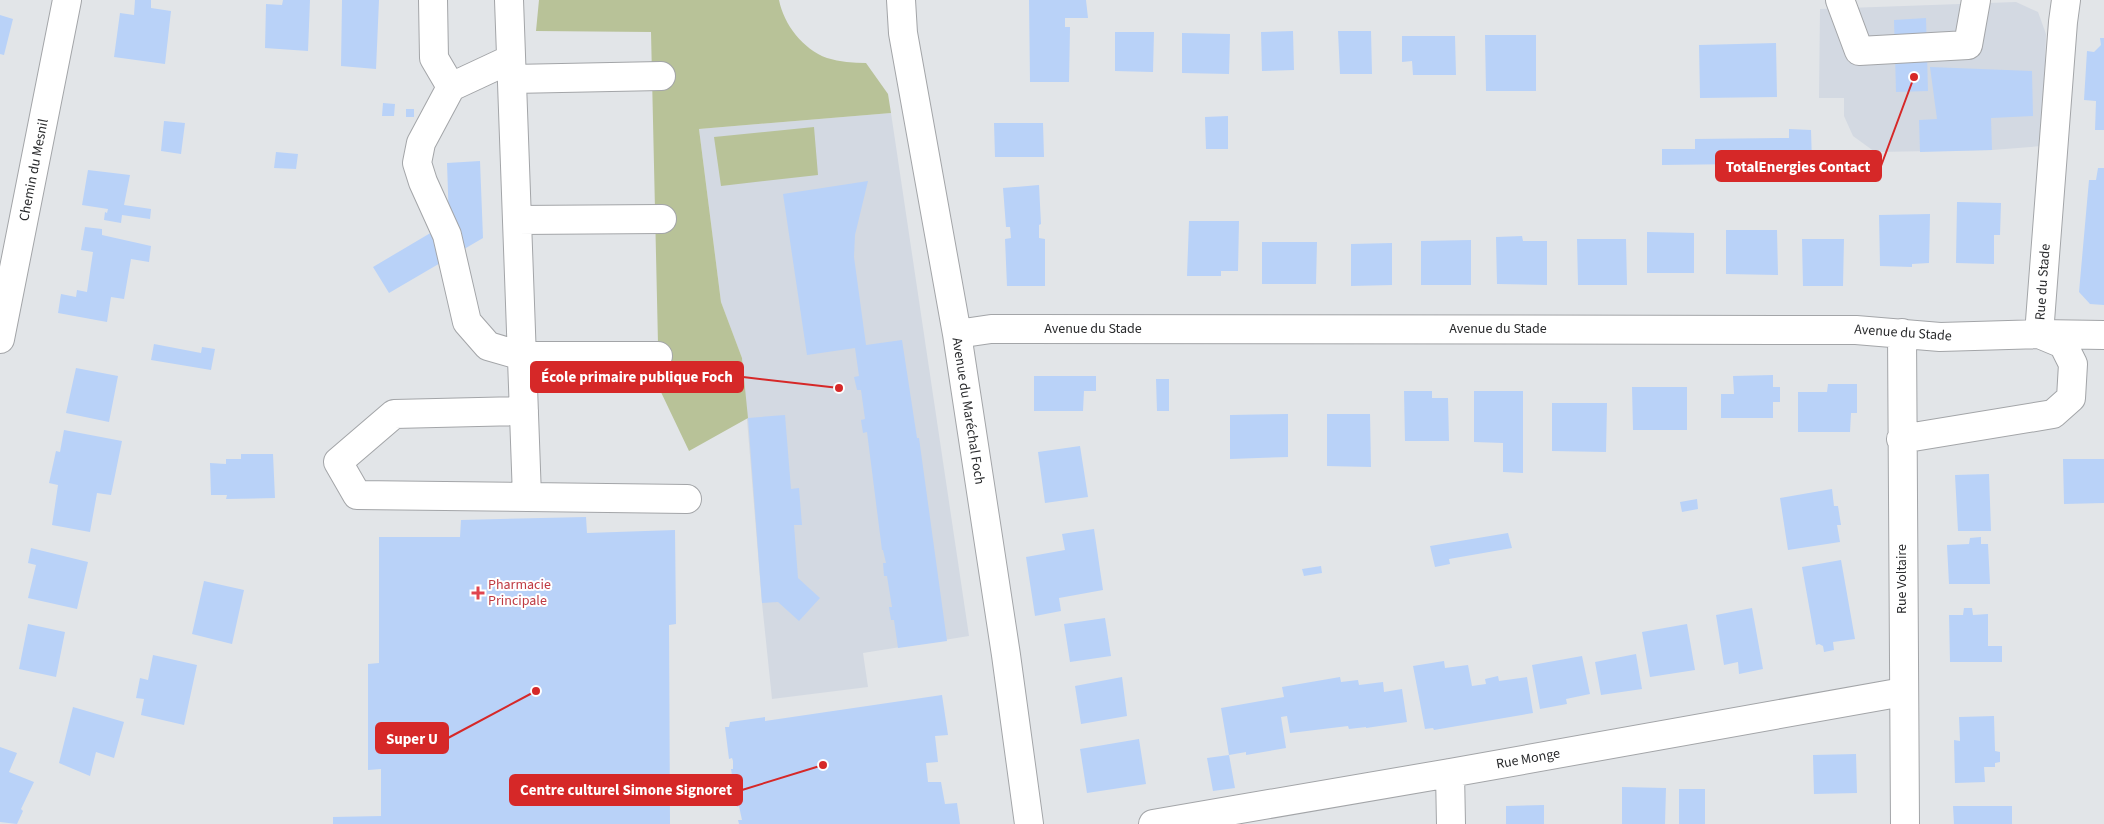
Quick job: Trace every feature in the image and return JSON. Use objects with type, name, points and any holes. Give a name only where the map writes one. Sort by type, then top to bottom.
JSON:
[{"type":"street","name":"Chemin du Mesnil","points":[[0,339],[67,0]]},
{"type":"street","points":[[433,0],[434,58],[451,87]]},
{"type":"street","points":[[509,0],[527,497]]},
{"type":"street","name":"Avenue du Maréchal Foch","points":[[901,0],[903,33],[957,334],[1006,655],[1029,824]]},
{"type":"street","points":[[1840,0],[1859,50],[1968,46],[1976,0]]},
{"type":"street","name":"Rue du Stade","points":[[1902,440],[2053,414],[2071,398],[2073,364],[2063,344],[2039,334],[2066,0]]},
{"type":"street","points":[[658,356],[522,356],[488,346],[467,322],[447,235],[423,182],[417,163],[421,144],[451,87],[512,69],[661,76]]},
{"type":"street","points":[[517,220],[662,220]]},
{"type":"street","name":"Avenue du Stade","points":[[957,334],[991,329],[1856,330],[1940,338],[2039,334],[2104,335]]},
{"type":"street","name":"Rue Voltaire","points":[[1902,333],[1905,824]]},
{"type":"street","points":[[524,411],[394,414],[338,462],[357,496],[687,498]]},
{"type":"street","name":"Rue Monge","points":[[1153,824],[1903,692]]},
{"type":"street","points":[[1450,773],[1451,824]]},
{"type":"shaded area","points":[[2016,2],[2038,12],[2046,34],[2042,146],[1992,150],[1875,152],[1853,136],[1844,116],[1844,98],[1819,98],[1820,9]]},
{"type":"shaded area","points":[[891,113],[969,636],[863,653],[868,687],[772,699],[762,603],[742,358],[721,302],[699,129]]},
{"type":"green space","points":[[539,0],[779,0],[790,27],[810,49],[827,58],[846,62],[866,63],[888,94],[891,113],[699,129],[721,302],[742,358],[748,418],[689,451],[659,388],[651,32],[536,31]]},
{"type":"green space","points":[[814,127],[818,175],[721,186],[714,137]]},
{"type":"building","points":[[135,0],[151,0],[151,8],[171,11],[165,64],[114,57],[120,13],[134,15]]},
{"type":"building","points":[[283,0],[310,0],[308,51],[265,48],[266,4],[282,5]]},
{"type":"building","points":[[342,0],[379,0],[376,69],[341,66]]},
{"type":"building","points":[[1029,0],[1086,0],[1088,18],[1065,18],[1065,27],[1070,27],[1069,82],[1030,82]]},
{"type":"building","points":[[0,15],[13,19],[4,55],[0,54]]},
{"type":"building","points":[[1926,18],[1928,91],[1896,92],[1894,20]]},
{"type":"building","points":[[1293,31],[1294,70],[1262,71],[1261,32]]},
{"type":"building","points":[[1338,31],[1371,31],[1372,74],[1340,74]]},
{"type":"building","points":[[1115,32],[1154,32],[1153,72],[1115,71]]},
{"type":"building","points":[[1182,33],[1230,34],[1229,74],[1182,73]]},
{"type":"building","points":[[1485,35],[1536,35],[1536,91],[1486,91]]},
{"type":"building","points":[[1402,36],[1455,36],[1456,75],[1413,75],[1412,61],[1402,62]]},
{"type":"building","points":[[2100,38],[2104,38],[2104,130],[2095,130],[2096,101],[2084,100],[2087,51],[2094,52],[2101,45]]},
{"type":"building","points":[[1776,43],[1777,97],[1700,98],[1699,45]]},
{"type":"building","points":[[1930,67],[2032,71],[2033,116],[1991,118],[1992,150],[1920,152],[1919,120],[1937,119]]},
{"type":"building","points":[[383,103],[395,104],[394,116],[382,116]]},
{"type":"building","points":[[406,109],[414,109],[414,117],[406,117]]},
{"type":"building","points":[[1228,116],[1228,149],[1206,149],[1205,117]]},
{"type":"building","points":[[164,121],[185,123],[181,154],[161,151]]},
{"type":"building","points":[[994,123],[1043,123],[1044,157],[995,157]]},
{"type":"building","points":[[1789,129],[1811,130],[1812,163],[1662,165],[1662,149],[1695,149],[1695,139],[1789,138]]},
{"type":"building","points":[[276,152],[298,154],[296,169],[274,168]]},
{"type":"building","points":[[480,161],[483,238],[389,293],[373,267],[449,222],[447,163]]},
{"type":"building","points":[[2098,168],[2104,168],[2104,305],[2090,304],[2079,292],[2089,180],[2096,180]]},
{"type":"building","points":[[88,170],[130,175],[124,205],[151,209],[150,219],[122,215],[121,223],[104,220],[105,212],[107,213],[108,209],[82,205]]},
{"type":"building","points":[[868,181],[855,235],[854,257],[866,345],[902,340],[917,438],[919,438],[947,641],[898,648],[894,620],[891,620],[889,607],[892,607],[887,576],[884,576],[883,563],[886,563],[882,550],[867,432],[863,433],[861,420],[865,419],[861,390],[857,390],[854,377],[859,376],[855,348],[807,355],[783,194]]},
{"type":"building","points":[[1039,185],[1041,224],[1039,225],[1039,238],[1045,239],[1045,286],[1007,286],[1005,239],[1011,238],[1010,227],[1006,227],[1003,188]]},
{"type":"building","points":[[1957,202],[2001,203],[2000,235],[1994,235],[1994,264],[1956,263]]},
{"type":"building","points":[[1930,214],[1929,263],[1912,264],[1912,267],[1880,266],[1879,215]]},
{"type":"building","points":[[1189,221],[1239,221],[1238,271],[1221,271],[1221,276],[1187,276]]},
{"type":"building","points":[[85,227],[102,229],[102,235],[151,246],[149,262],[131,259],[124,299],[111,297],[107,322],[58,313],[61,294],[76,297],[77,290],[87,292],[93,252],[81,250]]},
{"type":"building","points":[[1726,230],[1777,230],[1778,275],[1726,274]]},
{"type":"building","points":[[1647,232],[1694,233],[1694,273],[1647,273]]},
{"type":"building","points":[[1522,236],[1523,241],[1547,241],[1547,285],[1497,284],[1496,237]]},
{"type":"building","points":[[1577,239],[1626,239],[1627,285],[1578,285]]},
{"type":"building","points":[[1802,239],[1844,239],[1843,286],[1803,286]]},
{"type":"building","points":[[1471,240],[1471,285],[1421,285],[1421,241]]},
{"type":"building","points":[[1262,242],[1317,242],[1316,284],[1262,284]]},
{"type":"building","points":[[1392,243],[1392,285],[1351,286],[1351,244]]},
{"type":"building","points":[[154,344],[201,353],[202,347],[215,349],[211,370],[151,360]]},
{"type":"building","points":[[76,368],[118,376],[109,422],[66,413]]},
{"type":"building","points":[[1773,375],[1773,387],[1780,387],[1780,402],[1773,402],[1773,418],[1721,418],[1721,394],[1734,394],[1733,376]]},
{"type":"building","points":[[1034,376],[1096,376],[1096,391],[1084,391],[1083,411],[1034,411]]},
{"type":"building","points":[[1156,379],[1169,379],[1169,411],[1157,411]]},
{"type":"building","points":[[1828,384],[1857,384],[1857,413],[1851,413],[1850,432],[1798,432],[1798,392],[1827,392]]},
{"type":"building","points":[[1632,387],[1687,387],[1687,430],[1633,430]]},
{"type":"building","points":[[1404,391],[1432,391],[1432,398],[1448,398],[1449,441],[1405,441]]},
{"type":"building","points":[[1474,391],[1523,391],[1523,473],[1503,472],[1503,443],[1474,442]]},
{"type":"building","points":[[1552,403],[1607,403],[1606,452],[1552,451]]},
{"type":"building","points":[[1288,414],[1288,457],[1230,459],[1230,415]]},
{"type":"building","points":[[1327,414],[1370,414],[1371,467],[1327,466]]},
{"type":"building","points":[[785,415],[791,489],[799,488],[802,525],[794,525],[798,578],[820,598],[799,621],[778,602],[762,603],[748,418]]},
{"type":"building","points":[[64,430],[122,441],[111,495],[97,493],[90,532],[52,525],[58,485],[49,483],[56,451],[60,452]]},
{"type":"building","points":[[1080,446],[1088,497],[1045,503],[1038,452]]},
{"type":"building","points":[[241,454],[273,454],[275,498],[226,499],[227,495],[211,495],[210,463],[226,464],[226,459],[241,459]]},
{"type":"building","points":[[2063,459],[2104,459],[2104,503],[2064,504]]},
{"type":"building","points":[[1989,474],[1991,531],[1958,531],[1955,475]]},
{"type":"building","points":[[1832,489],[1834,506],[1838,506],[1841,525],[1837,525],[1840,542],[1788,550],[1780,498]]},
{"type":"building","points":[[1697,499],[1698,509],[1682,512],[1680,502]]},
{"type":"building","points":[[586,517],[587,533],[675,530],[676,624],[669,625],[670,824],[333,824],[333,817],[381,816],[381,769],[368,770],[368,664],[379,663],[379,537],[460,537],[461,520]]},
{"type":"building","points":[[1094,529],[1103,590],[1059,598],[1061,611],[1035,616],[1026,557],[1065,550],[1062,534]]},
{"type":"building","points":[[1508,533],[1512,548],[1449,559],[1450,564],[1435,567],[1430,546]]},
{"type":"building","points":[[1981,537],[1981,544],[1988,544],[1990,584],[1949,584],[1947,545],[1969,544],[1970,538]]},
{"type":"building","points":[[31,548],[88,562],[77,609],[28,598],[36,565],[28,563]]},
{"type":"building","points":[[1841,560],[1855,639],[1833,642],[1834,650],[1824,652],[1823,646],[1816,645],[1802,567]]},
{"type":"building","points":[[1321,566],[1322,573],[1304,576],[1302,569]]},
{"type":"building","points":[[204,581],[244,590],[232,644],[192,634]]},
{"type":"building","points":[[1752,608],[1763,669],[1739,674],[1738,662],[1724,665],[1716,615]]},
{"type":"building","points":[[1964,608],[1972,608],[1973,615],[1988,614],[1988,646],[2002,646],[2002,662],[1950,662],[1949,615],[1963,615]]},
{"type":"building","points":[[1105,618],[1111,656],[1070,662],[1064,624]]},
{"type":"building","points":[[28,624],[65,632],[56,677],[19,669]]},
{"type":"building","points":[[1687,624],[1695,670],[1650,677],[1642,632]]},
{"type":"building","points":[[1636,654],[1642,689],[1601,695],[1595,662]]},
{"type":"building","points":[[153,655],[197,665],[184,725],[141,715],[144,699],[136,698],[140,678],[148,680]]},
{"type":"building","points":[[1582,656],[1590,694],[1566,699],[1567,704],[1540,709],[1532,665]]},
{"type":"building","points":[[1444,661],[1445,668],[1468,665],[1472,686],[1486,684],[1485,679],[1498,676],[1499,681],[1527,677],[1533,713],[1434,730],[1433,728],[1425,729],[1413,666]]},
{"type":"building","points":[[1122,677],[1127,716],[1081,724],[1075,686]]},
{"type":"building","points":[[1340,677],[1341,682],[1358,680],[1359,685],[1383,682],[1384,692],[1402,689],[1407,722],[1366,728],[1349,729],[1348,726],[1290,733],[1287,716],[1281,717],[1286,748],[1246,755],[1246,752],[1229,755],[1221,708],[1284,697],[1282,687]]},
{"type":"building","points":[[942,695],[948,735],[935,736],[938,762],[926,763],[928,782],[941,782],[945,804],[957,803],[960,824],[739,824],[738,820],[742,820],[739,806],[737,807],[731,769],[733,769],[733,761],[732,758],[729,759],[725,727],[729,727],[730,722],[765,717],[765,721]]},
{"type":"building","points":[[73,707],[124,722],[114,758],[96,752],[90,776],[59,763]]},
{"type":"building","points":[[1994,716],[1995,751],[2000,752],[2000,762],[1995,763],[1995,767],[1984,767],[1985,782],[1955,783],[1954,740],[1960,741],[1959,717]]},
{"type":"building","points":[[1139,739],[1146,784],[1087,793],[1080,749]]},
{"type":"building","points":[[0,747],[17,753],[9,772],[34,782],[21,809],[23,811],[17,824],[0,822]]},
{"type":"building","points":[[1856,754],[1857,793],[1814,794],[1813,755]]},
{"type":"building","points":[[1229,755],[1235,788],[1213,791],[1207,758]]},
{"type":"building","points":[[1622,787],[1666,788],[1665,824],[1622,824]]},
{"type":"building","points":[[1679,789],[1705,789],[1705,824],[1679,824]]},
{"type":"building","points":[[1544,805],[1544,824],[1506,824],[1506,806]]},
{"type":"building","points":[[1953,806],[2012,806],[2012,824],[1954,824]]},
{"type":"place","name":"TotalEnergies Contact","points":[[1914,77]]},
{"type":"place","name":"École primaire publique Foch","points":[[839,388]]},
{"type":"place","name":"Pharmacie Principale","points":[[478,593]]},
{"type":"place","name":"Super U","points":[[536,691]]},
{"type":"place","name":"Centre culturel Simone Signoret","points":[[823,765]]}]
